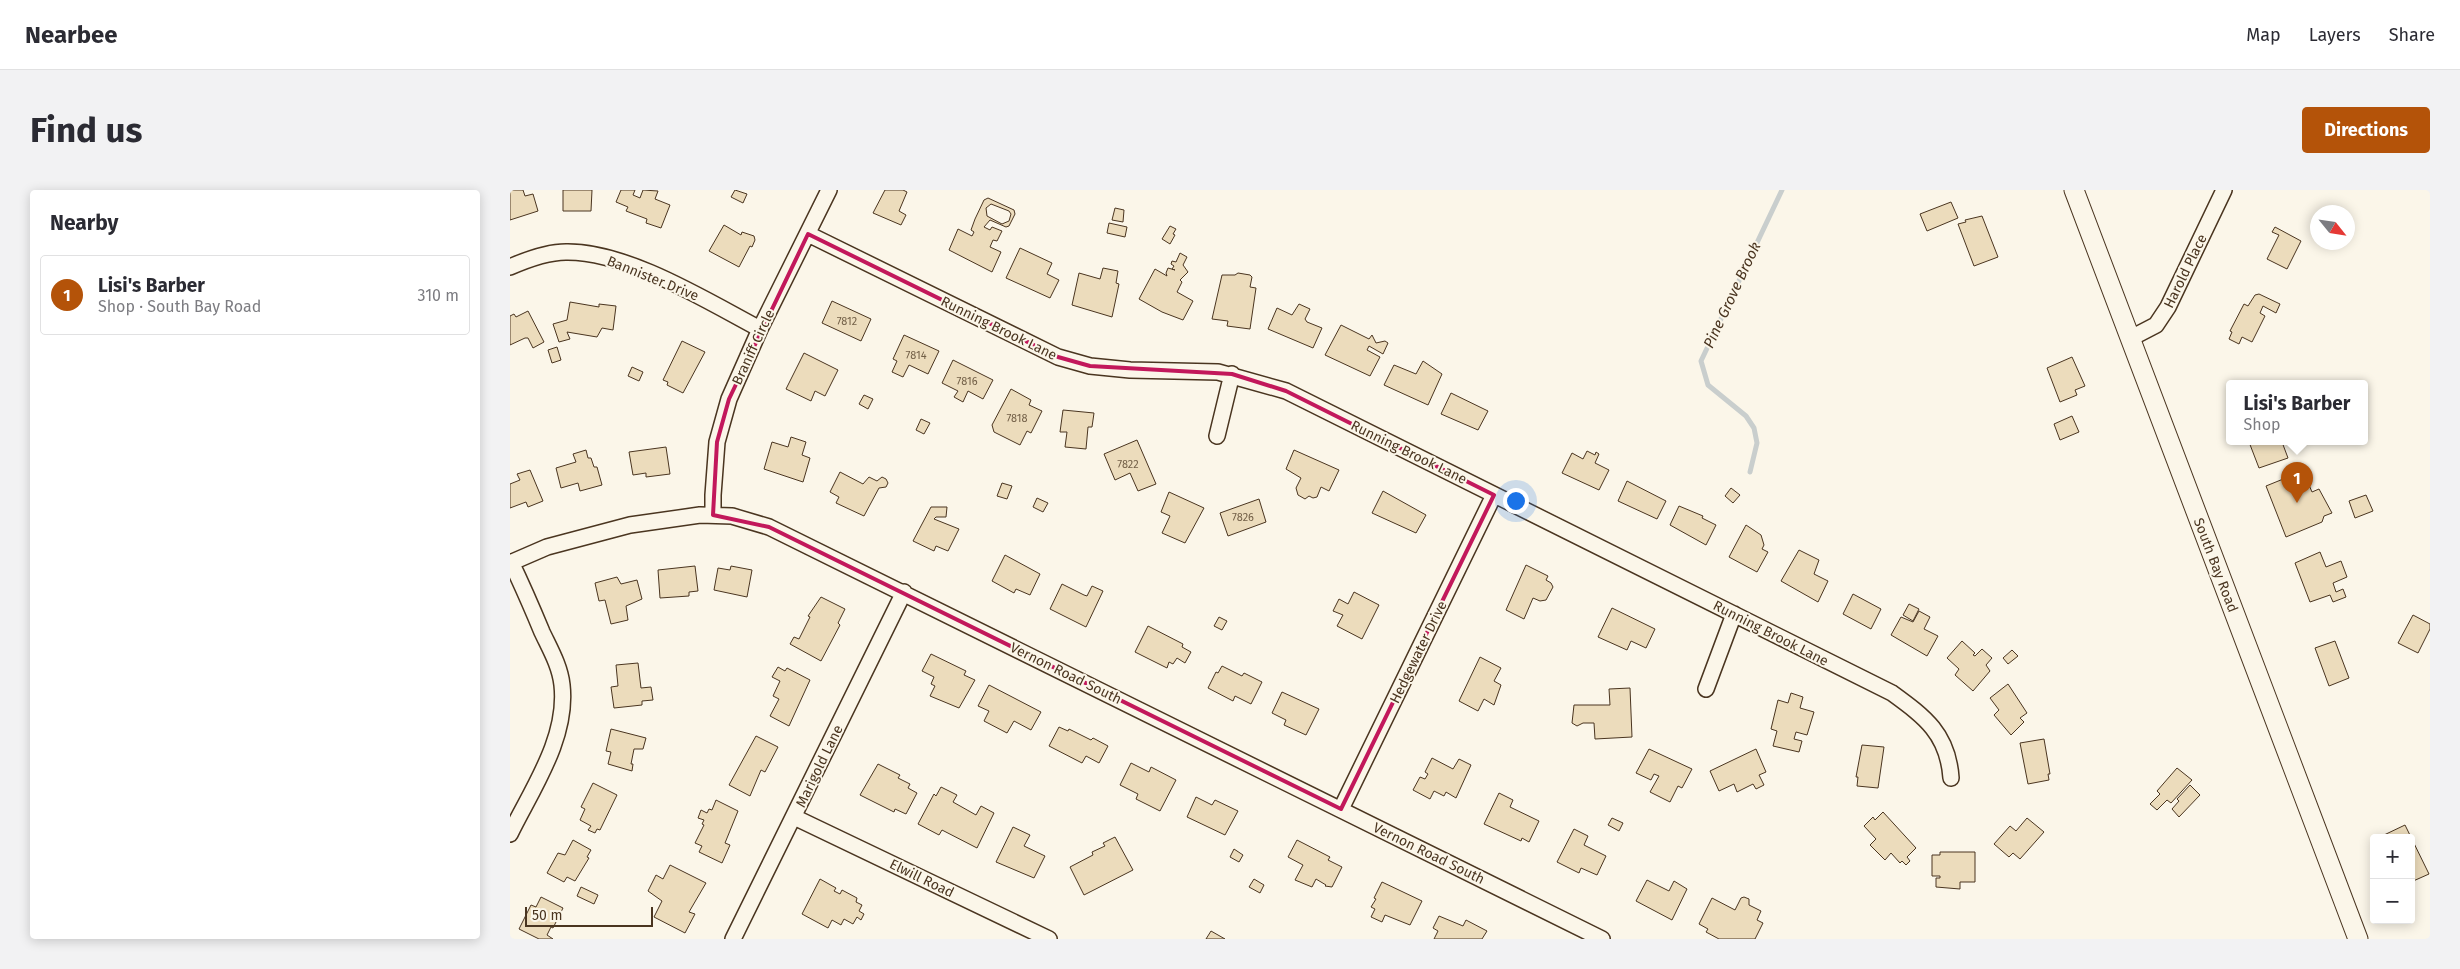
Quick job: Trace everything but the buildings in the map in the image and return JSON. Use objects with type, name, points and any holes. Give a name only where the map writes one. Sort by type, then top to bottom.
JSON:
[{"type":"street","name":"Braniff Circle","points":[[713,515],[712,495],[717,442],[729,398],[760,329],[829,190]]},
{"type":"street","name":"South Bay Road","points":[[2074,190],[2358,939]]},
{"type":"street","name":"Harold Place","points":[[2130,338],[2156,325],[2168,307],[2224,190]]},
{"type":"street","name":"Running Brook Lane","points":[[808,234],[1058,357],[1090,366],[1232,374],[1286,391],[1892,693],[1922,715],[1943,740],[1950,762],[1951,778]]},
{"type":"street","name":"Bannister Drive","points":[[510,267],[543,256],[564,252],[584,253],[618,261],[678,285],[760,329]]},
{"type":"street","points":[[1218,436],[1232,374]]},
{"type":"street","name":"Hedgewater Drive","points":[[1341,809],[1494,494]]},
{"type":"street","name":"Vernon Road South","points":[[511,562],[547,546],[630,525],[713,515],[732,516],[769,527],[904,592],[1602,939]]},
{"type":"street","points":[[510,834],[549,754],[559,726],[562,702],[562,684],[556,663],[511,562]]},
{"type":"street","name":"Marigold Lane","points":[[733,939],[904,592]]},
{"type":"street","points":[[1706,689],[1734,614]]},
{"type":"street","name":"Elwill Road","points":[[794,816],[1050,939]]},
{"type":"highlighted area","points":[[808,234],[1058,357],[1090,366],[1232,374],[1286,391],[1494,495],[1341,809],[769,527],[713,515],[717,442],[729,399]]},
{"type":"waterway","name":"Pine Grove Brook","points":[[1750,472],[1757,443],[1754,428],[1746,416],[1708,385],[1701,361],[1782,190]]},
{"type":"place","name":"Lisi's Barber","points":[[2297,503]]}]
